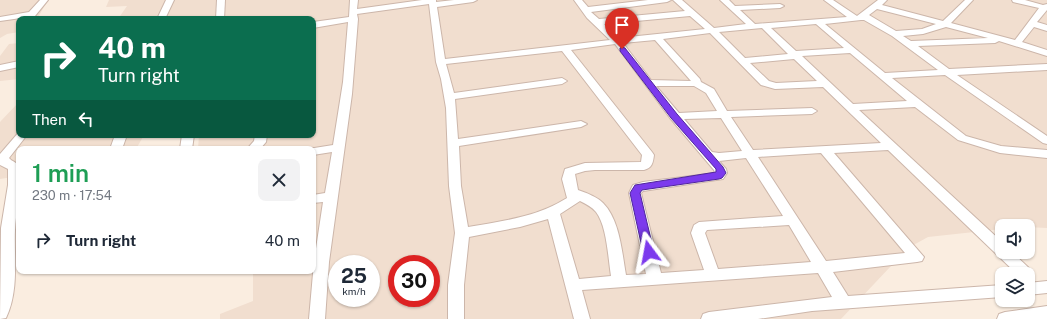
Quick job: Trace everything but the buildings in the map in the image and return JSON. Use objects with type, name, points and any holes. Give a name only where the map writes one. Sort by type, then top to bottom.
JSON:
[{"type":"street","points":[[19,16],[32,14],[44,0]]},
{"type":"street","points":[[162,16],[170,0]]},
{"type":"street","points":[[220,16],[221,0]]},
{"type":"street","points":[[316,24],[354,10],[432,2],[473,0]]},
{"type":"street","points":[[578,0],[617,41],[674,116],[720,169],[721,173],[719,176],[644,186],[636,190],[635,193],[655,280]]},
{"type":"street","points":[[586,10],[667,0]]},
{"type":"street","points":[[677,0],[713,31],[765,83],[769,85],[826,84]]},
{"type":"street","points":[[724,0],[796,55],[889,146],[995,245]]},
{"type":"street","points":[[757,0],[764,7]]},
{"type":"street","points":[[828,0],[896,34],[948,73],[1047,141]]},
{"type":"street","points":[[896,34],[923,31],[945,24],[969,0]]},
{"type":"street","points":[[1016,0],[1046,7]]},
{"type":"street","points":[[432,2],[441,62],[449,97],[455,186],[462,233],[456,285],[456,319]]},
{"type":"street","points":[[441,62],[617,41],[860,17],[880,3],[945,24],[1005,39],[1047,53]]},
{"type":"street","points":[[733,8],[780,6]]},
{"type":"street","points":[[1017,43],[1031,23],[1046,7]]},
{"type":"street","points":[[317,319],[318,282],[347,93],[354,10]]},
{"type":"street","points":[[598,22],[692,13]]},
{"type":"street","points":[[0,19],[16,16]]},
{"type":"street","points":[[818,22],[917,104],[962,138],[1000,149],[1047,154]]},
{"type":"street","points":[[1031,23],[1047,28]]},
{"type":"street","points":[[656,37],[696,81],[695,84]]},
{"type":"street","points":[[910,44],[1005,39]]},
{"type":"street","points":[[462,233],[540,218],[565,206],[574,200],[574,192],[568,177],[569,172],[574,169],[644,166],[647,162],[648,155],[564,47]]},
{"type":"street","points":[[744,61],[852,50]]},
{"type":"street","points":[[0,68],[16,65]]},
{"type":"street","points":[[884,76],[1047,68]]},
{"type":"street","points":[[449,97],[562,81]]},
{"type":"street","points":[[648,83],[695,84],[710,91],[749,154],[793,220],[844,303]]},
{"type":"street","points":[[849,107],[917,104]]},
{"type":"street","points":[[674,116],[812,111]]},
{"type":"street","points":[[453,143],[581,124]]},
{"type":"street","points":[[0,313],[6,295],[15,207],[14,169],[12,165],[2,162],[3,158],[19,138]]},
{"type":"street","points":[[708,154],[719,157],[824,149],[889,146]]},
{"type":"street","points":[[316,151],[338,148]]},
{"type":"street","points":[[573,285],[655,280],[917,257],[824,149]]},
{"type":"street","points":[[574,192],[593,202],[601,209],[608,222],[619,282]]},
{"type":"street","points":[[316,198],[331,196]]},
{"type":"street","points":[[553,212],[582,319]]},
{"type":"street","points":[[713,275],[698,234],[699,228],[704,225],[793,220]]},
{"type":"street","points":[[1010,259],[1018,267]]},
{"type":"street","points":[[1035,288],[1047,287]]},
{"type":"street","points":[[709,319],[812,305],[995,292]]},
{"type":"street","points":[[1005,319],[1047,314]]},
{"type":"shaded area","points":[[0,0],[48,0],[39,16],[16,16],[16,32],[7,34],[0,38]]},
{"type":"shaded area","points":[[109,0],[1047,0],[1047,228],[1035,227],[1035,219],[995,219],[995,230],[928,237],[908,248],[841,319],[220,319],[220,314],[253,301],[253,274],[316,274],[316,146],[198,146],[199,138],[316,138],[316,16],[120,16],[127,6],[106,7]]},
{"type":"shaded area","points":[[16,43],[16,79],[0,81],[0,56],[9,44]]},
{"type":"shaded area","points":[[16,105],[16,138],[142,138],[138,146],[16,146],[16,176],[0,179],[0,122]]},
{"type":"route","points":[[622,49],[674,116],[720,169],[721,173],[719,176],[644,186],[636,190],[635,193],[649,252]]}]
